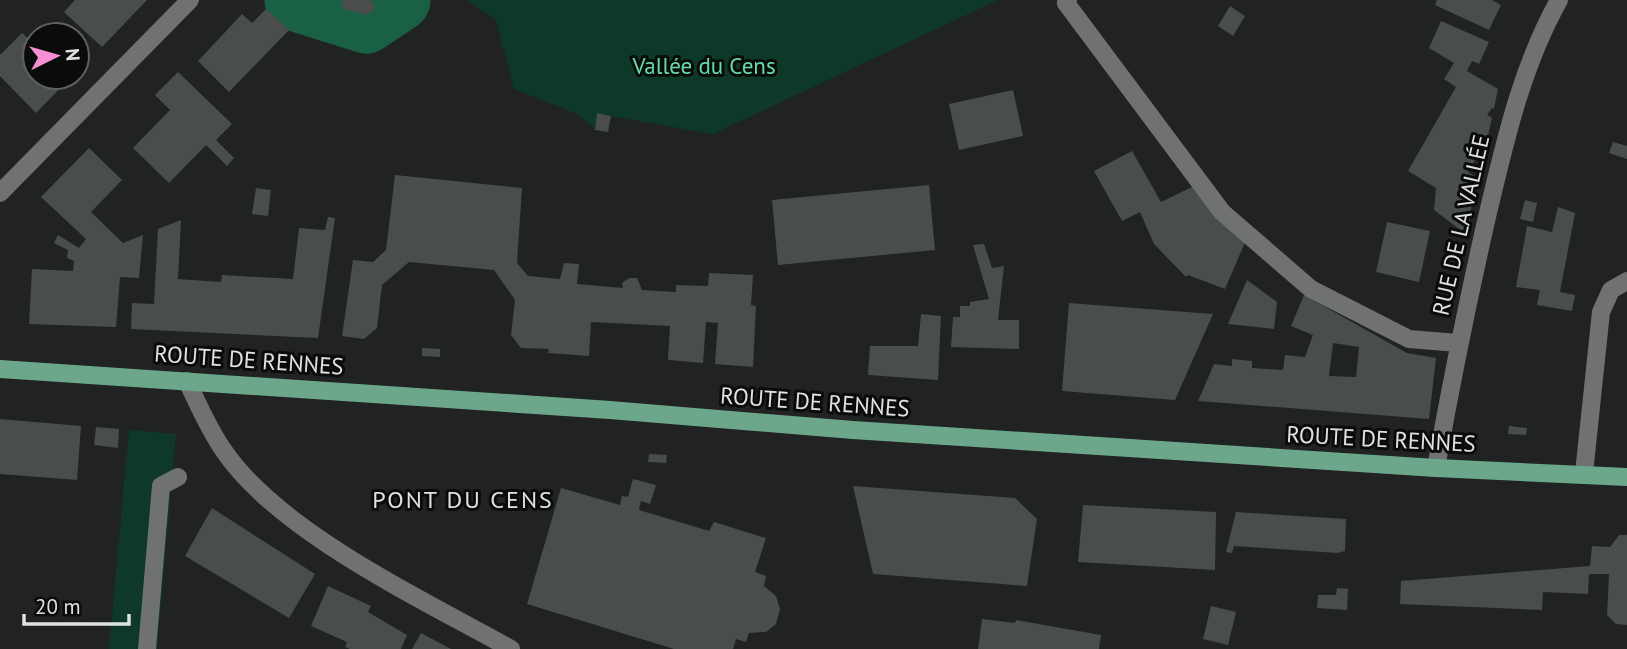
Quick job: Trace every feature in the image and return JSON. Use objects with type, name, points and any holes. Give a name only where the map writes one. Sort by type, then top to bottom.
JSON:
[{"type":"main road","name":"ROUTE DE RENNES","points":[[0,369],[853,430],[1436,468],[1627,477]]},
{"type":"street","points":[[0,193],[190,0]]},
{"type":"street","points":[[1068,0],[1066,3],[1222,212],[1311,289],[1409,339],[1458,343]]},
{"type":"street","name":"RUE DE LA VALLÉE","points":[[1436,468],[1458,343],[1513,108],[1545,24],[1559,0]]},
{"type":"street","points":[[1584,473],[1601,312],[1611,290],[1627,281]]},
{"type":"street","points":[[187,381],[222,450],[263,495],[330,546],[511,649]]},
{"type":"street","points":[[147,649],[161,486],[178,477]]},
{"type":"green space","name":"Vallée du Cens","points":[[467,0],[998,0],[713,134],[598,114],[595,128],[577,114],[514,89],[496,20]]},
{"type":"green space","points":[[129,430],[176,434],[157,649],[109,649]]},
{"type":"building","points":[[75,0],[147,0],[102,47],[91,37],[91,21],[74,21],[64,12]]},
{"type":"building","points":[[341,0],[370,0],[376,8],[366,15],[341,8],[344,3]]},
{"type":"building","points":[[1437,0],[1492,0],[1501,5],[1489,30],[1435,5]]},
{"type":"building","points":[[1230,6],[1245,16],[1233,36],[1218,26]]},
{"type":"building","points":[[266,9],[289,30],[229,92],[198,61],[242,14],[252,23]]},
{"type":"building","points":[[1441,21],[1489,42],[1479,64],[1472,61],[1467,71],[1498,89],[1494,109],[1487,115],[1492,118],[1487,140],[1468,172],[1476,177],[1472,183],[1475,186],[1467,201],[1472,204],[1467,235],[1434,210],[1436,188],[1408,171],[1456,87],[1444,79],[1454,63],[1429,48]]},
{"type":"building","points":[[21,34],[21,91],[57,91],[36,113],[0,76],[0,55]]},
{"type":"building","points":[[178,72],[232,124],[216,140],[234,158],[227,166],[206,145],[169,183],[133,148],[170,110],[155,95]]},
{"type":"building","points":[[1013,90],[1023,136],[959,150],[949,104]]},
{"type":"building","points":[[597,113],[611,116],[608,132],[595,130]]},
{"type":"building","points":[[1613,142],[1627,146],[1627,159],[1609,153]]},
{"type":"building","points":[[89,148],[122,180],[91,212],[123,243],[143,235],[139,278],[120,277],[116,327],[29,324],[32,269],[73,271],[74,261],[67,258],[68,250],[54,243],[58,235],[79,248],[86,239],[41,197]]},
{"type":"building","points":[[1132,151],[1161,202],[1194,186],[1246,240],[1225,289],[1188,275],[1186,277],[1154,244],[1140,212],[1122,221],[1094,171]]},
{"type":"building","points":[[395,175],[522,188],[517,263],[528,276],[560,279],[564,263],[579,264],[577,284],[623,288],[622,283],[629,278],[637,278],[642,290],[676,292],[676,285],[708,286],[709,273],[753,275],[751,305],[756,306],[753,367],[715,364],[718,323],[706,322],[703,363],[668,360],[670,326],[591,322],[589,356],[548,353],[549,349],[521,348],[511,335],[515,300],[494,270],[409,262],[382,285],[377,328],[364,339],[342,336],[353,260],[373,262],[386,250]]},
{"type":"building","points":[[929,185],[935,250],[778,265],[772,200]]},
{"type":"building","points":[[256,188],[271,190],[268,216],[252,214]]},
{"type":"building","points":[[1525,200],[1537,203],[1533,222],[1520,219]]},
{"type":"building","points":[[1558,207],[1575,213],[1560,292],[1575,295],[1572,311],[1537,305],[1540,290],[1516,287],[1527,226],[1552,232]]},
{"type":"building","points":[[328,217],[335,218],[318,338],[131,329],[132,303],[154,304],[158,229],[181,220],[178,279],[221,282],[222,275],[293,279],[299,228],[325,230]]},
{"type":"building","points":[[1387,222],[1430,231],[1419,282],[1376,272]]},
{"type":"building","points":[[984,244],[992,268],[1004,266],[998,320],[1019,320],[1019,349],[951,347],[953,317],[960,317],[960,306],[970,306],[970,302],[989,299],[973,245]]},
{"type":"building","points":[[1247,280],[1277,302],[1274,329],[1228,324]]},
{"type":"building","points":[[1304,295],[1407,353],[1436,358],[1429,419],[1198,401],[1214,364],[1232,366],[1232,359],[1252,361],[1252,368],[1283,370],[1285,355],[1305,357],[1313,335],[1291,326]],"holes":[[[1333,343],[1359,347],[1356,377],[1329,376]]]},
{"type":"building","points":[[1069,303],[1213,314],[1175,400],[1062,391]]},
{"type":"building","points":[[921,314],[941,316],[938,380],[868,375],[870,346],[918,346]]},
{"type":"building","points":[[422,348],[440,349],[440,357],[422,356]]},
{"type":"building","points":[[0,419],[81,426],[77,480],[0,474]]},
{"type":"building","points":[[1509,426],[1527,428],[1526,435],[1508,434]]},
{"type":"building","points":[[96,427],[119,429],[118,448],[94,445]]},
{"type":"building","points":[[649,454],[667,455],[666,463],[648,462]]},
{"type":"building","points":[[633,479],[656,485],[650,504],[641,501],[639,510],[709,531],[714,522],[766,538],[755,572],[766,576],[764,586],[776,596],[780,609],[776,624],[766,632],[749,633],[746,642],[736,639],[733,649],[674,649],[527,604],[561,488],[620,505],[622,496],[628,497]]},
{"type":"building","points":[[853,486],[1015,498],[1037,519],[1027,586],[873,574]]},
{"type":"building","points":[[1083,505],[1216,512],[1215,570],[1078,562]]},
{"type":"building","points":[[212,508],[315,574],[289,618],[185,556]]},
{"type":"building","points":[[1236,512],[1346,519],[1345,551],[1337,553],[1234,546],[1232,553],[1226,552]]},
{"type":"building","points":[[1619,535],[1627,535],[1627,625],[1616,624],[1607,615],[1609,574],[1589,574],[1588,594],[1543,592],[1542,610],[1400,604],[1401,581],[1590,566],[1592,546],[1610,547]]},
{"type":"building","points":[[328,586],[371,606],[368,612],[407,635],[401,649],[350,649],[345,647],[347,642],[311,626]]},
{"type":"building","points":[[1337,588],[1348,589],[1347,610],[1317,608],[1318,595],[1336,595]]},
{"type":"building","points":[[1211,606],[1236,612],[1228,645],[1203,639]]},
{"type":"building","points":[[982,619],[1015,623],[1016,620],[1101,635],[1099,649],[978,649]]},
{"type":"building","points":[[421,633],[451,649],[412,649]]},
{"type":"waterway","points":[[296,0],[366,22],[399,0]]},
{"type":"district","name":"PONT DU CENS","points":[[463,500]]}]
